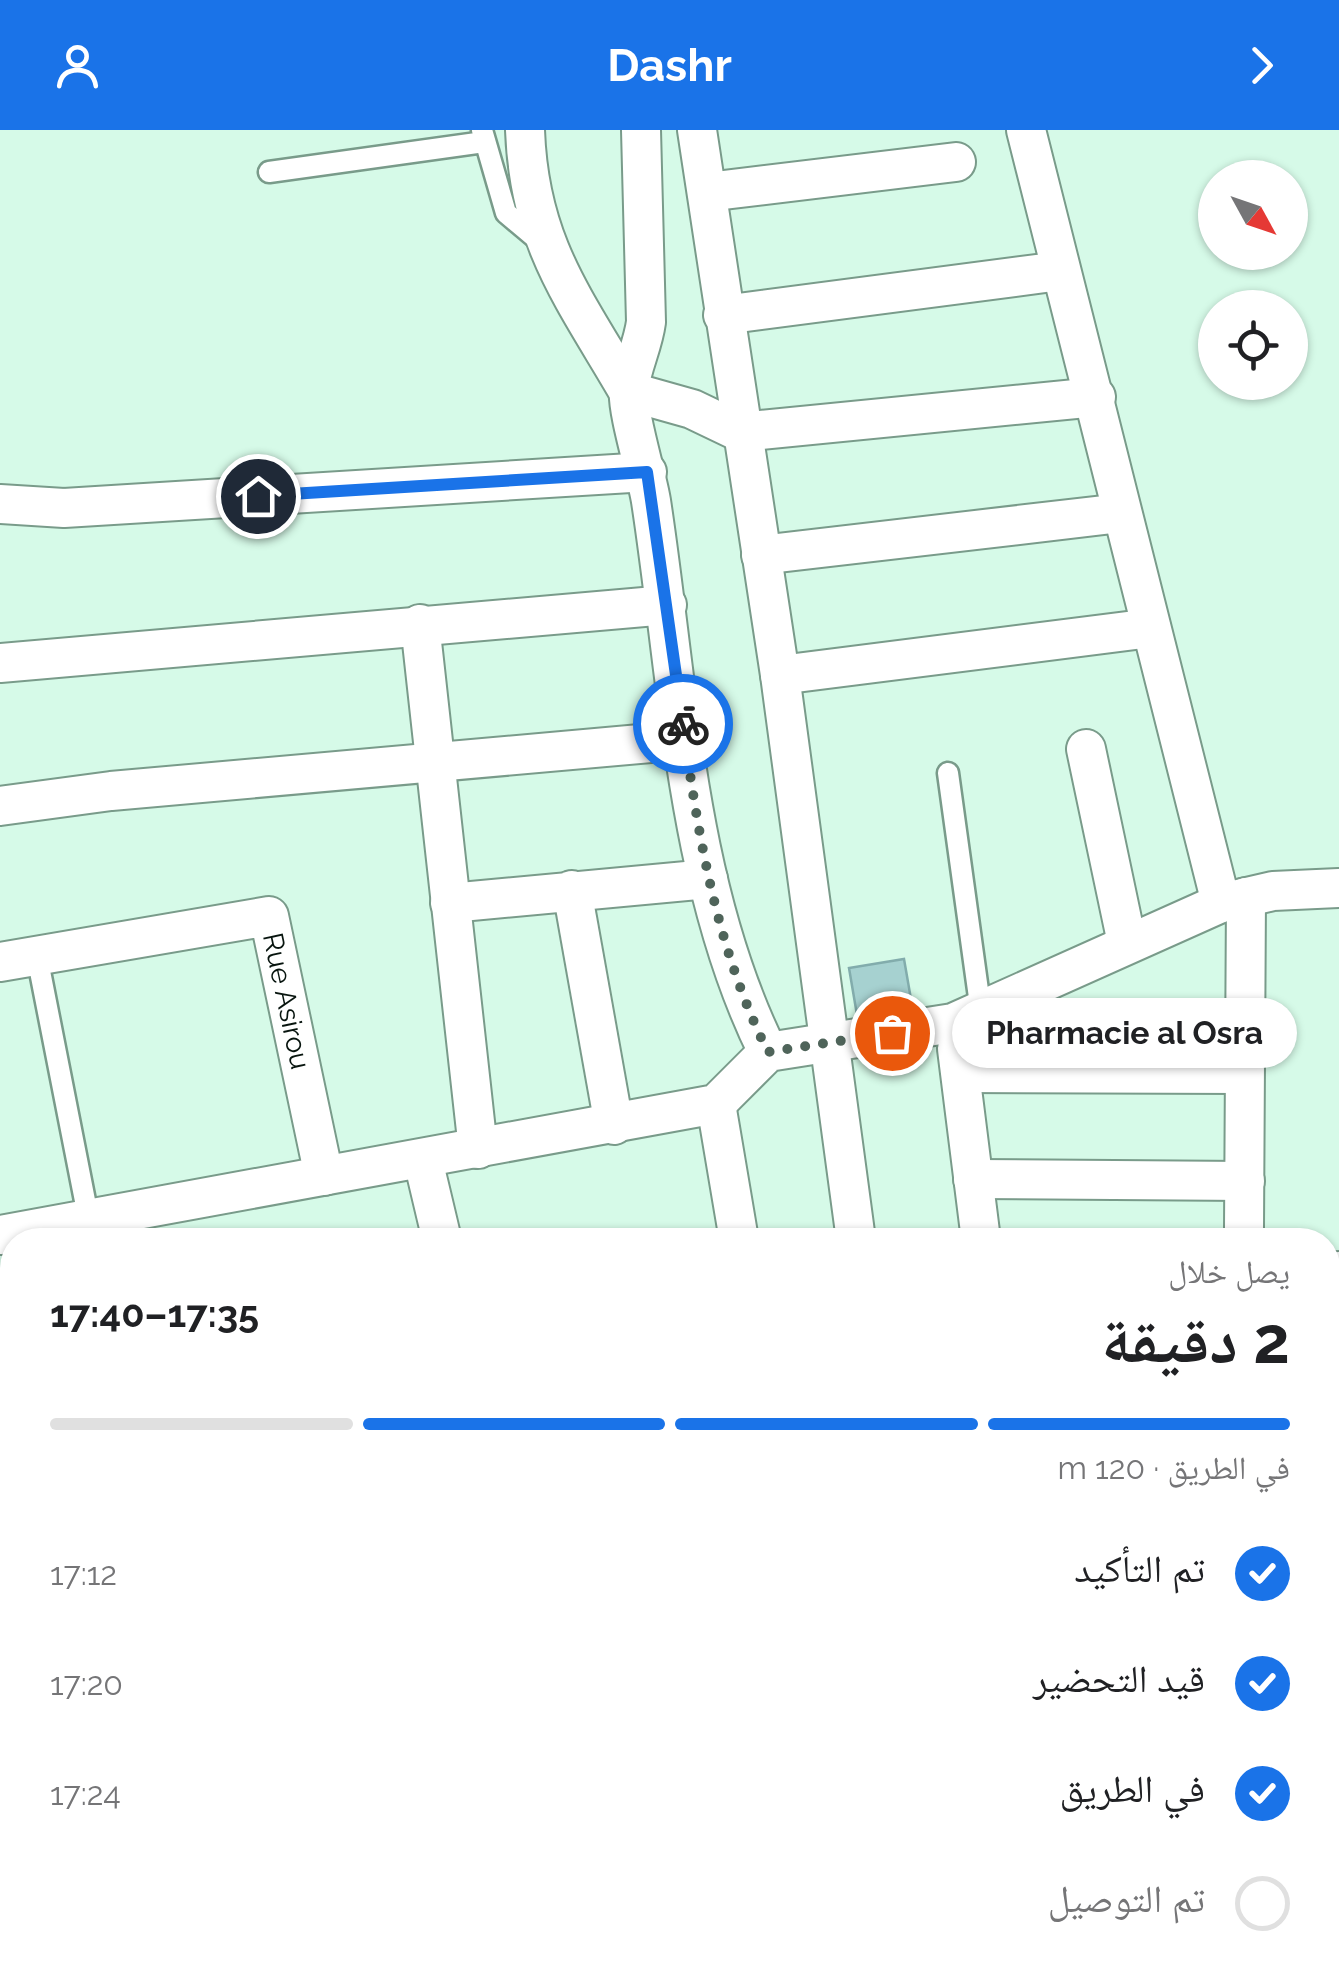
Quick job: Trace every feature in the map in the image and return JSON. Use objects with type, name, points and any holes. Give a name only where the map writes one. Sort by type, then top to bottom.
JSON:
[{"type":"street","points":[[525,130],[532,204],[544,246],[628,391],[647,472],[708,879],[744,1004],[768,1052]]},
{"type":"street","points":[[628,391],[646,322],[641,130]]},
{"type":"street","points":[[698,130],[740,432],[780,675],[854,1228]]},
{"type":"street","points":[[1028,133],[1151,628],[1234,900],[1244,1074],[1244,1228]]},
{"type":"street","points":[[707,192],[956,162]]},
{"type":"street","points":[[723,315],[1060,272]]},
{"type":"street","points":[[628,391],[692,409],[740,432],[1096,397]]},
{"type":"street","points":[[0,504],[64,508],[647,472]]},
{"type":"street","points":[[761,556],[1121,513]]},
{"type":"street","points":[[0,663],[667,605]]},
{"type":"street","points":[[420,624],[478,1148]]},
{"type":"street","points":[[780,675],[1151,628]]},
{"type":"street","points":[[0,806],[112,791],[685,740]]},
{"type":"street","points":[[1086,748],[1127,943]]},
{"type":"street","points":[[450,903],[708,879]]},
{"type":"street","points":[[61,1228],[104,1223],[324,1176],[716,1104],[768,1052],[967,1017],[1127,943],[1234,900],[1273,891],[1339,888]]},
{"type":"street","points":[[572,890],[614,1125]]},
{"type":"street","name":"Rue Asirou","points":[[18,959],[269,916],[324,1176]]},
{"type":"street","points":[[967,1017],[962,1072],[979,1228]]},
{"type":"street","points":[[962,1072],[1244,1074]]},
{"type":"street","points":[[716,1104],[737,1228]]},
{"type":"street","points":[[423,1160],[439,1228]]},
{"type":"street","points":[[972,1179],[1244,1181]]},
{"type":"lane","points":[[269,172],[483,136],[506,213],[544,246]]},
{"type":"lane","points":[[948,773],[967,1017]]},
{"type":"lane","points":[[18,959],[104,1223]]},
{"type":"building","points":[[904,959],[912,1005],[857,1015],[849,968]]},
{"type":"way so far","points":[[683,724],[708,879],[744,1004],[768,1052],[892,1033]]},
{"type":"place","name":"Pharmacie al Osra","points":[[892,1033]]},
{"type":"route","points":[[258,496],[647,472],[683,724]]}]
